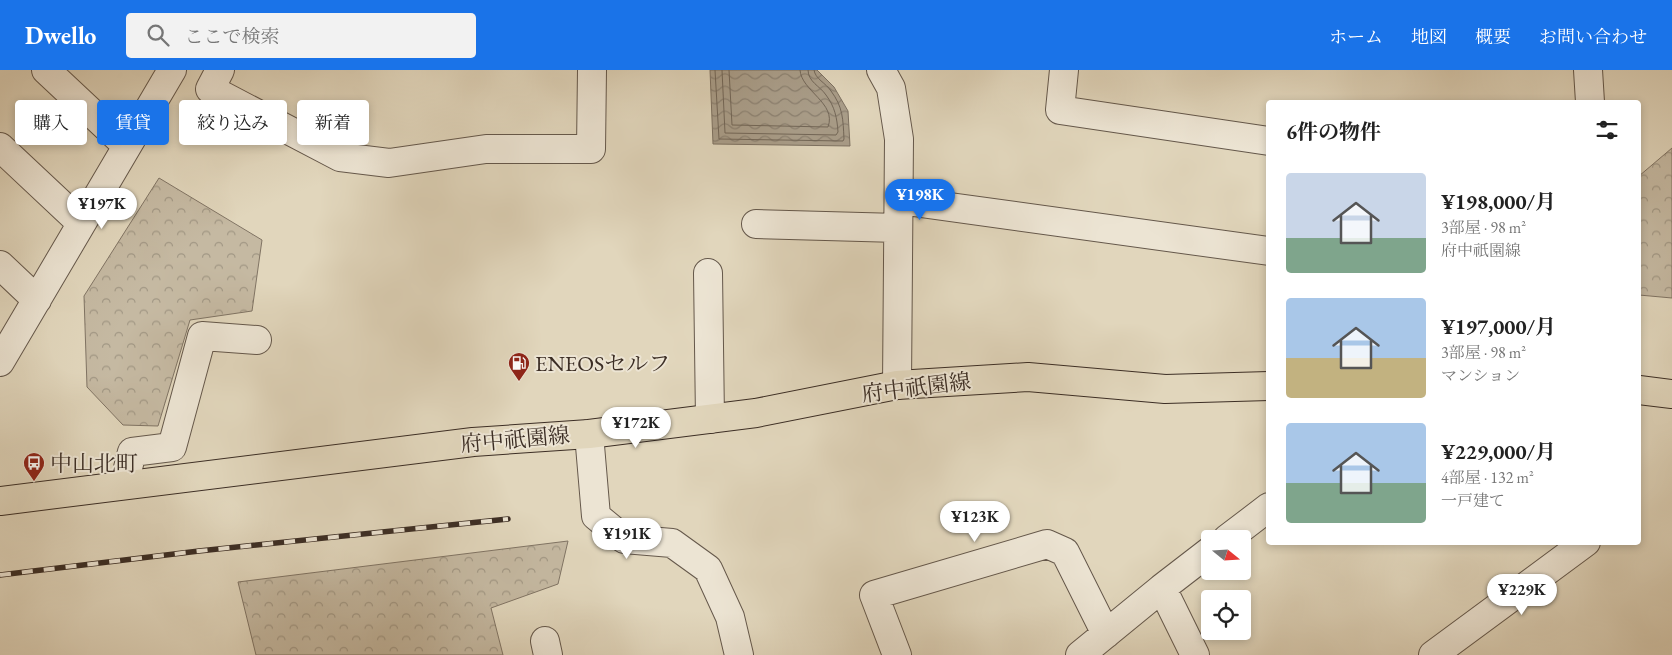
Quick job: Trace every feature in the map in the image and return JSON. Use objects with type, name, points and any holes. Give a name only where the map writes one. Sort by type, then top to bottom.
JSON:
[{"type":"main road","name":"府中祇園線","points":[[0,501],[463,443],[589,434],[710,419],[756,413],[897,385],[1028,377],[1165,389],[1266,386]]},
{"type":"main road","points":[[1641,390],[1672,394]]},
{"type":"street","points":[[46,70],[127,146]]},
{"type":"street","points":[[220,70],[210,89],[340,157],[389,163],[486,149],[591,149],[592,70]]},
{"type":"street","points":[[881,70],[891,88],[899,140],[897,385]]},
{"type":"street","points":[[1064,70],[1060,110],[1266,141]]},
{"type":"street","points":[[1588,70],[1590,100]]},
{"type":"street","points":[[0,362],[127,146],[166,72]]},
{"type":"street","points":[[0,147],[82,223]]},
{"type":"street","points":[[899,200],[1266,251]]},
{"type":"street","points":[[756,224],[898,228]]},
{"type":"street","points":[[0,265],[37,300]]},
{"type":"street","points":[[708,273],[710,419]]},
{"type":"street","points":[[127,472],[132,452],[172,447],[202,336],[257,340]]},
{"type":"street","points":[[589,434],[596,516],[624,539],[672,543],[708,569],[730,617],[739,655]]},
{"type":"street","points":[[1239,530],[1266,510]]},
{"type":"street","points":[[897,655],[874,595],[1047,544],[1065,552],[1106,634]]},
{"type":"street","points":[[1433,655],[1582,545]]},
{"type":"street","points":[[1080,655],[1201,559]]},
{"type":"street","points":[[1162,588],[1195,655]]},
{"type":"green space","points":[[1672,148],[1672,298],[1641,295],[1641,174]]},
{"type":"green space","points":[[159,178],[262,240],[252,311],[190,320],[158,426],[123,425],[87,387],[84,296]]},
{"type":"green space","points":[[568,541],[558,584],[491,608],[503,655],[256,655],[238,582]]},
{"type":"water","points":[[710,70],[817,70],[834,87],[848,111],[850,146],[713,144]]},
{"type":"railway","points":[[0,575],[199,551],[508,519]]},
{"type":"place","name":"ENEOSセルフ","points":[[519,382]]},
{"type":"place","name":"中山北町","points":[[34,482]]}]
